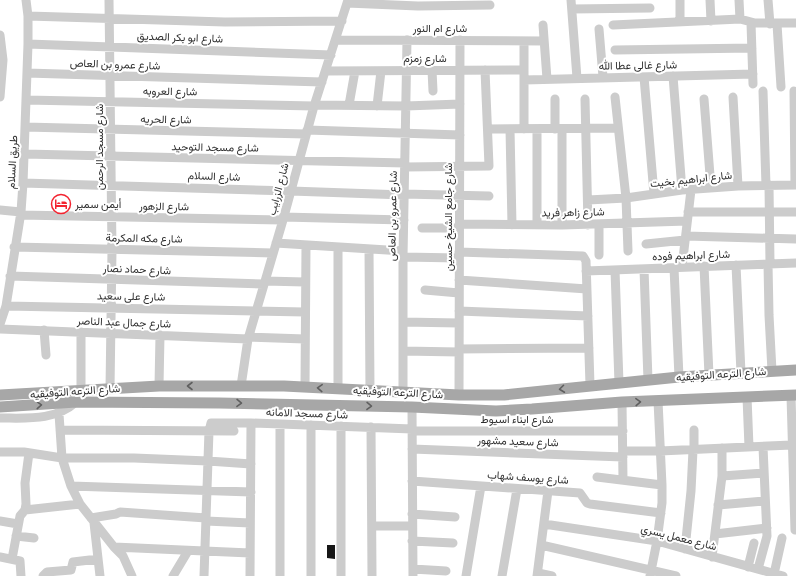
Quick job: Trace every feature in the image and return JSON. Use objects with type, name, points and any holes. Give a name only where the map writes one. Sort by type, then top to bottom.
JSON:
[{"type":"main road","name":"شارع الترعه التوفيقيه","points":[[0,396],[158,386],[305,387],[459,395],[504,395],[679,377],[796,370]]},
{"type":"main road","name":"شارع الترعه التوفيقيه","points":[[0,407],[76,402],[220,403],[532,410],[622,402],[793,395]]},
{"type":"street","name":"طريق السلام","points":[[0,323],[6,306],[20,214],[23,183],[28,44],[28,16],[26,0]]},
{"type":"street","name":"شارع مسجد الرحمن","points":[[109,0],[112,157],[112,308],[110,389]]},
{"type":"street","points":[[680,0],[680,22]]},
{"type":"street","points":[[710,0],[711,22]]},
{"type":"street","points":[[739,0],[740,19]]},
{"type":"street","points":[[768,0],[774,24],[781,87]]},
{"type":"street","points":[[348,2],[418,6],[490,6]]},
{"type":"street","name":"شارع الزرايب","points":[[241,386],[248,338],[314,105],[348,2]]},
{"type":"street","points":[[577,78],[572,5],[650,8]]},
{"type":"street","points":[[28,16],[224,22],[342,21]]},
{"type":"street","points":[[613,25],[711,22],[740,19],[750,22],[774,24],[796,23]]},
{"type":"street","points":[[615,50],[752,48],[750,22]]},
{"type":"street","points":[[544,25],[547,79]]},
{"type":"street","points":[[599,29],[604,77]]},
{"type":"street","points":[[0,35],[3,60],[0,97]]},
{"type":"street","name":"شارع ام النور","points":[[336,40],[544,41]]},
{"type":"street","name":"شارع عمرو بن العاص","points":[[403,392],[403,254],[407,40]]},
{"type":"street","name":"شارع جامع الشيخ حسين","points":[[459,395],[460,40]]},
{"type":"street","points":[[524,41],[524,129]]},
{"type":"street","name":"شارع ابو بكر الصديق","points":[[28,44],[331,55]]},
{"type":"street","name":"شارع غالى عطا الله","points":[[524,80],[672,76],[753,79],[752,48]]},
{"type":"street","points":[[432,70],[433,91]]},
{"type":"street","points":[[485,70],[488,129],[618,128]]},
{"type":"street","name":"شارع زمزم","points":[[326,71],[524,70]]},
{"type":"street","points":[[349,105],[355,71]]},
{"type":"street","points":[[377,106],[381,71]]},
{"type":"street","name":"شارع عمرو بن العاص","points":[[27,73],[322,82]]},
{"type":"street","points":[[672,76],[688,216],[686,238],[678,268],[679,377]]},
{"type":"street","points":[[644,77],[654,194]]},
{"type":"street","points":[[764,91],[770,238],[769,315],[772,371]]},
{"type":"street","points":[[794,91],[795,185]]},
{"type":"street","points":[[615,96],[626,198],[628,251]]},
{"type":"street","points":[[733,97],[738,186]]},
{"type":"street","points":[[704,98],[711,188]]},
{"type":"street","points":[[555,99],[559,129],[562,225]]},
{"type":"street","points":[[585,99],[588,225]]},
{"type":"street","name":"شارع العروبه","points":[[26,100],[377,106],[460,104]]},
{"type":"street","name":"شارع الحريه","points":[[25,127],[460,135]]},
{"type":"street","name":"شارع مسجد التوحيد","points":[[25,154],[298,160],[460,168],[489,166],[488,129]]},
{"type":"street","points":[[510,129],[512,225]]},
{"type":"street","points":[[537,129],[537,225]]},
{"type":"street","name":"شارع السلام","points":[[23,183],[291,190],[404,195]]},
{"type":"street","name":"شارع ابراهيم بخيت","points":[[588,200],[626,198],[686,190],[738,186],[795,185]]},
{"type":"street","points":[[404,195],[489,196]]},
{"type":"street","name":"شارع الزهور","points":[[0,210],[20,214],[112,217],[404,220]]},
{"type":"street","name":"شارع زاهر فريد","points":[[422,228],[512,225],[588,225],[627,223],[688,216],[796,212]]},
{"type":"street","points":[[599,224],[599,255]]},
{"type":"street","points":[[646,244],[686,238],[796,238]]},
{"type":"street","points":[[276,243],[369,249],[403,254],[583,256],[586,259],[590,386]]},
{"type":"street","points":[[305,387],[306,245]]},
{"type":"street","name":"شارع مكه المكرمة","points":[[14,247],[273,253]]},
{"type":"street","points":[[338,247],[338,389]]},
{"type":"street","points":[[369,249],[370,390]]},
{"type":"street","name":"شارع ابراهيم فوده","points":[[586,271],[796,263]]},
{"type":"street","points":[[736,265],[741,373]]},
{"type":"street","points":[[704,266],[709,375]]},
{"type":"street","points":[[644,269],[648,380]]},
{"type":"street","points":[[615,270],[619,383]]},
{"type":"street","name":"شارع حماد نصار","points":[[10,276],[112,280],[264,283],[305,282]]},
{"type":"street","points":[[459,280],[587,288]]},
{"type":"street","points":[[425,290],[459,293]]},
{"type":"street","name":"شارع على سعيد","points":[[6,306],[305,312]]},
{"type":"street","points":[[459,312],[588,316]]},
{"type":"street","points":[[403,322],[459,323]]},
{"type":"street","name":"شارع جمال عبد الناصر","points":[[0,323],[44,330],[82,332],[305,339]]},
{"type":"street","points":[[44,330],[46,355]]},
{"type":"street","points":[[81,391],[82,332]]},
{"type":"street","points":[[158,386],[160,335]]},
{"type":"street","points":[[403,351],[589,348]]},
{"type":"street","points":[[793,395],[792,445],[795,530]]},
{"type":"street","points":[[747,397],[749,447]]},
{"type":"street","points":[[651,573],[657,541],[662,486],[658,401]]},
{"type":"street","points":[[0,418],[46,417],[59,414],[76,402]]},
{"type":"street","points":[[622,402],[623,480]]},
{"type":"street","points":[[412,407],[413,572],[446,571]]},
{"type":"street","points":[[59,414],[62,458],[71,486],[80,504],[114,547],[123,556],[132,576]]},
{"type":"street","name":"شارع مسجد الامانه","points":[[209,431],[210,424],[212,423],[371,427],[412,430]]},
{"type":"street","points":[[250,576],[251,423]]},
{"type":"street","points":[[280,424],[280,576]]},
{"type":"street","points":[[311,425],[311,576]]},
{"type":"street","points":[[341,426],[341,576]]},
{"type":"street","points":[[371,427],[372,576]]},
{"type":"street","points":[[60,430],[234,431]]},
{"type":"street","name":"شارع ابناء اسيوط","points":[[412,430],[623,431]]},
{"type":"street","points":[[685,550],[691,491],[694,430]]},
{"type":"street","points":[[204,576],[209,431]]},
{"type":"street","name":"شارع سعيد مشهور","points":[[412,449],[623,454],[792,445]]},
{"type":"street","points":[[758,569],[766,540],[767,528],[763,447]]},
{"type":"street","points":[[712,557],[722,476],[722,448]]},
{"type":"street","points":[[0,452],[29,453],[62,458],[134,458],[251,464]]},
{"type":"street","points":[[12,559],[18,524],[21,514],[25,510],[26,504],[25,483],[29,453]]},
{"type":"street","points":[[722,476],[764,473]]},
{"type":"street","points":[[597,477],[662,486]]},
{"type":"street","name":"شارع يوسف شهاب","points":[[412,481],[580,493],[590,504],[660,513]]},
{"type":"street","points":[[71,486],[251,492]]},
{"type":"street","points":[[466,576],[481,486]]},
{"type":"street","points":[[502,576],[517,489]]},
{"type":"street","points":[[548,491],[538,574],[552,576]]},
{"type":"street","points":[[718,505],[765,500]]},
{"type":"street","points":[[25,510],[80,504]]},
{"type":"street","points":[[92,520],[120,512],[250,523]]},
{"type":"street","points":[[412,514],[455,517]]},
{"type":"street","points":[[92,520],[100,576]]},
{"type":"street","points":[[0,521],[18,524]]},
{"type":"street","name":"شارع معمل يسري","points":[[544,524],[657,541],[778,575]]},
{"type":"street","points":[[372,526],[412,526]]},
{"type":"street","points":[[715,534],[767,528]]},
{"type":"street","points":[[16,536],[34,538]]},
{"type":"street","points":[[778,575],[782,538]]},
{"type":"street","points":[[412,541],[453,543]]},
{"type":"street","points":[[748,567],[754,543]]},
{"type":"street","points":[[541,545],[651,573],[676,576]]},
{"type":"street","points":[[114,547],[250,553]]},
{"type":"street","points":[[173,576],[188,550]]},
{"type":"street","points":[[0,557],[20,561],[21,576]]},
{"type":"street","points":[[43,576],[46,572],[71,570],[73,562],[98,559]]},
{"type":"building","points":[[327,545],[335,545],[335,559],[327,558]]},
{"type":"place","name":"أيمن سمير","points":[[61,204]]}]
